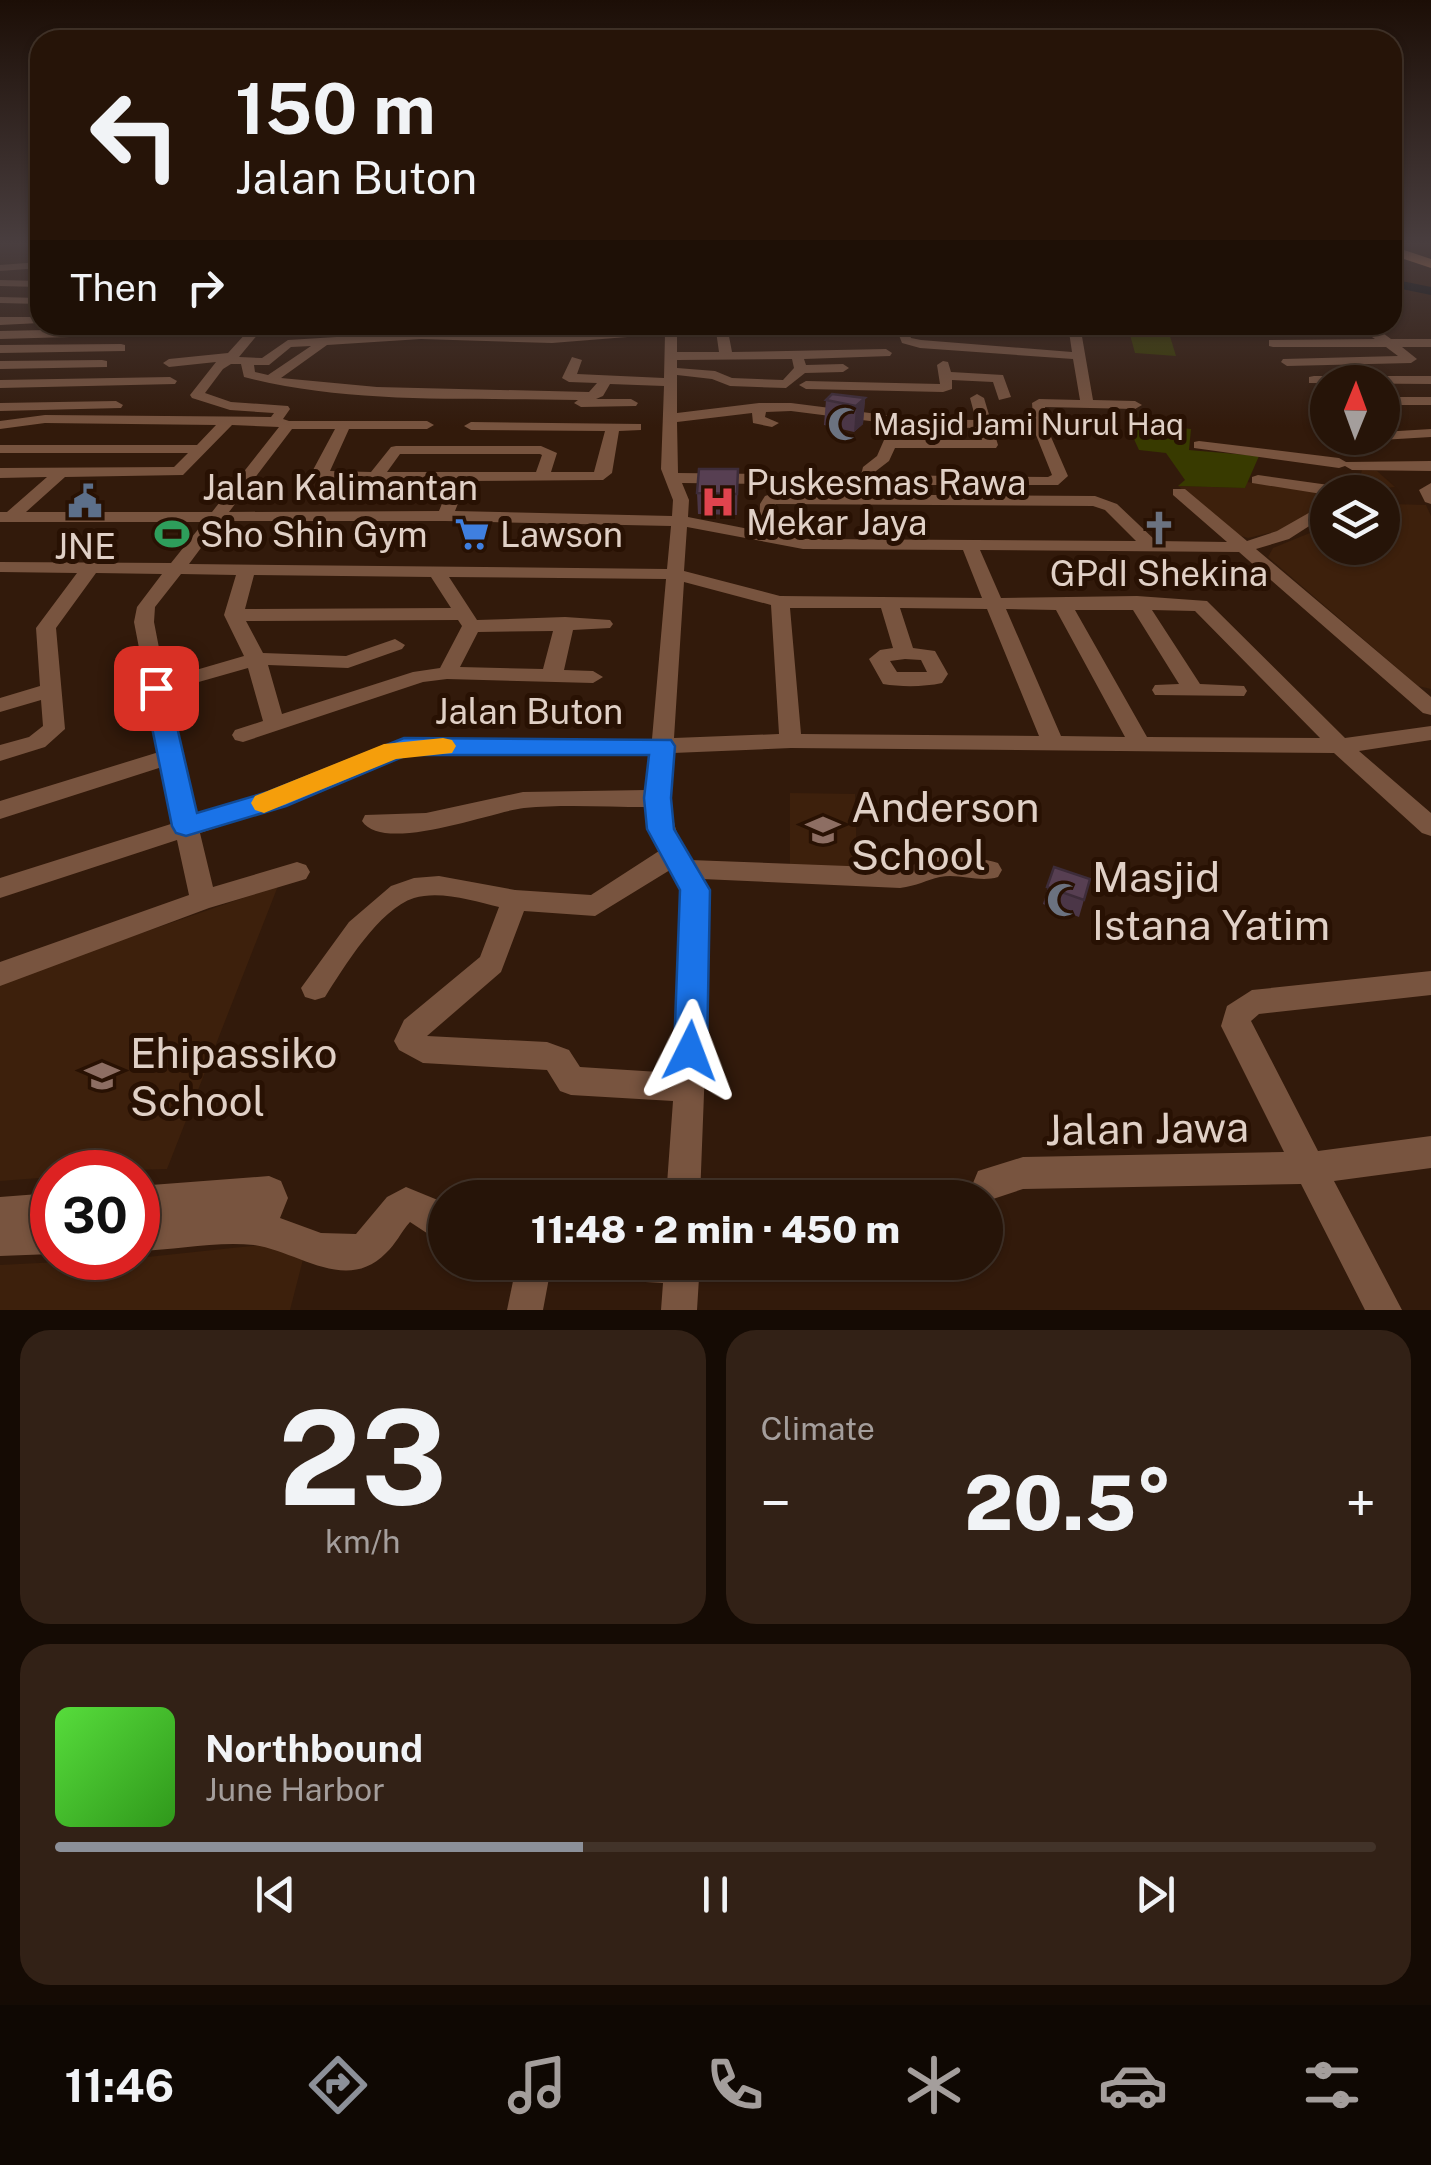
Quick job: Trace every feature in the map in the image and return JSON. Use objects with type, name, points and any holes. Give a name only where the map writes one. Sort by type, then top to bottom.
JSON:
[{"type":"street","points":[[0,320],[30,320]]},
{"type":"street","points":[[0,334],[30,332]]},
{"type":"street","points":[[0,399],[74,335]]},
{"type":"street","points":[[203,900],[144,622],[146,607],[218,516],[281,423],[284,408],[230,406],[198,395],[218,366],[251,335]]},
{"type":"street","points":[[271,380],[310,349],[366,335]]},
{"type":"street","points":[[440,335],[548,339],[584,335]]},
{"type":"street","points":[[672,335],[668,469],[682,500],[658,798],[660,829],[695,890],[685,1180]]},
{"type":"street","points":[[723,335],[726,355]]},
{"type":"street","points":[[904,335],[906,340],[920,344],[1081,356]]},
{"type":"street","points":[[1076,335],[1086,402]]},
{"type":"street","points":[[1310,377],[1287,362],[1411,360],[1379,335]]},
{"type":"street","points":[[411,349],[433,347],[446,337]]},
{"type":"street","points":[[1273,343],[1431,342]]},
{"type":"street","points":[[324,344],[288,344],[255,362],[249,374],[330,387],[412,393],[591,396],[598,394],[604,382]]},
{"type":"street","points":[[0,350],[121,348]]},
{"type":"street","points":[[576,360],[569,378],[604,382],[726,355],[843,368]]},
{"type":"street","points":[[168,363],[229,358],[294,364]]},
{"type":"street","points":[[799,362],[886,358],[891,387]]},
{"type":"street","points":[[671,370],[715,375],[727,382],[786,384],[799,362]]},
{"type":"street","points":[[0,365],[102,364]]},
{"type":"street","points":[[806,385],[943,388],[947,386],[944,370],[998,378],[1004,397]]},
{"type":"street","points":[[1400,380],[1431,380]]},
{"type":"street","points":[[0,384],[170,381]]},
{"type":"street","points":[[818,410],[842,400],[843,386]]},
{"type":"street","points":[[311,399],[330,387]]},
{"type":"street","points":[[869,483],[868,470],[884,458],[889,443],[988,447],[992,442],[977,398]]},
{"type":"street","points":[[675,478],[1052,482],[1060,476],[1036,406],[1048,400],[1135,404]]},
{"type":"street","points":[[1400,401],[1431,401]]},
{"type":"street","points":[[490,426],[492,403],[631,402]]},
{"type":"street","points":[[0,407],[116,405]]},
{"type":"street","points":[[668,417],[691,418],[759,407],[917,423],[984,424]]},
{"type":"street","points":[[759,407],[758,420],[772,423]]},
{"type":"street","points":[[0,425],[45,419],[427,426]]},
{"type":"street","points":[[0,473],[173,474],[186,468],[228,420]]},
{"type":"street","points":[[344,426],[320,472],[331,476],[542,478],[601,476],[614,426]]},
{"type":"street","points":[[472,426],[636,426]]},
{"type":"street","points":[[1400,431],[1431,431]]},
{"type":"street","points":[[1199,445],[1310,450]]},
{"type":"street","points":[[0,449],[204,449]]},
{"type":"street","points":[[376,476],[391,452],[400,450],[525,450],[550,453],[542,478]]},
{"type":"street","points":[[1352,455],[1386,475]]},
{"type":"street","points":[[1375,466],[1431,466]]},
{"type":"street","points":[[5,517],[60,473]]},
{"type":"street","points":[[445,516],[461,477]]},
{"type":"street","points":[[1258,480],[1310,488]]},
{"type":"street","points":[[1431,488],[1427,490],[1431,499]]},
{"type":"street","points":[[1179,492],[1431,707]]},
{"type":"street","points":[[767,539],[771,500],[1095,501],[1111,506],[1152,546]]},
{"type":"street","name":"Jalan Kalimantan","points":[[5,517],[445,516],[680,521],[803,544],[1249,550]]},
{"type":"street","points":[[1249,550],[1310,518]]},
{"type":"street","points":[[1249,550],[1310,533]]},
{"type":"street","points":[[969,545],[1053,744]]},
{"type":"street","points":[[0,753],[50,734],[55,724],[46,628],[92,566]]},
{"type":"street","points":[[0,567],[676,574],[780,602],[1191,604],[1206,608],[1340,746],[1431,827]]},
{"type":"street","points":[[246,569],[234,615],[256,659],[275,726]]},
{"type":"street","points":[[435,569],[468,620]]},
{"type":"street","points":[[780,602],[791,741]]},
{"type":"street","points":[[888,602],[905,652]]},
{"type":"street","points":[[1062,602],[1141,744]]},
{"type":"street","points":[[1137,602],[1193,690]]},
{"type":"street","points":[[234,615],[604,624]]},
{"type":"street","points":[[446,674],[468,620]]},
{"type":"street","points":[[552,676],[565,623]]},
{"type":"street","points":[[156,688],[256,659],[348,662],[395,645]]},
{"type":"street","points":[[242,735],[420,676],[593,677]]},
{"type":"street","points":[[0,704],[53,689]]},
{"type":"street","points":[[1162,690],[1238,691]]},
{"type":"street","name":"Jalan Buton","points":[[0,888],[277,799],[404,747],[791,741],[1340,746],[1431,733]]},
{"type":"street","points":[[0,810],[170,758]]},
{"type":"street","points":[[374,821],[384,825],[437,821],[523,800],[658,798]]},
{"type":"street","points":[[314,988],[369,920],[406,890],[450,887],[516,900],[594,906],[680,862],[900,878],[919,876],[935,868],[989,870]]},
{"type":"street","points":[[0,974],[203,900],[297,872]]},
{"type":"street","points":[[516,900],[491,964],[414,1029],[410,1036],[412,1045],[424,1050],[547,1056],[558,1060],[571,1081],[688,1088]]},
{"type":"street","name":"Jalan Jawa","points":[[1384,1310],[1236,1026],[1237,1015],[1252,1002],[1431,983]]},
{"type":"street","name":"Jalan Jawa","points":[[997,1180],[1023,1173],[1308,1168],[1431,1152]]},
{"type":"street","points":[[160,1201],[269,1193],[259,1228]]},
{"type":"street","points":[[160,1233],[259,1228],[321,1250],[343,1253],[362,1250],[378,1239],[394,1212],[406,1204],[428,1212]]},
{"type":"street","points":[[0,1214],[30,1212]]},
{"type":"street","points":[[0,1239],[30,1238]]},
{"type":"street","points":[[525,1310],[531,1280]]},
{"type":"street","points":[[679,1310],[681,1280]]},
{"type":"shaded area","points":[[1130,335],[1170,335],[1176,356],[1135,353]]},
{"type":"shaded area","points":[[1136,423],[1191,429],[1189,450],[1259,456],[1245,488],[1178,486],[1185,480],[1166,453],[1139,450],[1128,426],[1136,427]]},
{"type":"shaded area","points":[[1362,470],[1382,475],[1361,475]]},
{"type":"shaded area","points":[[1247,482],[1310,491],[1310,513],[1290,528],[1248,538],[1232,533],[1178,486],[1245,488]]},
{"type":"shaded area","points":[[1400,504],[1426,505],[1431,516],[1431,689],[1418,686],[1268,557],[1273,548],[1310,533],[1310,565],[1400,565]]},
{"type":"shaded area","name":"Anderson School","points":[[790,793],[855,794],[857,867],[790,865]]},
{"type":"shaded area","name":"Ehipassiko School","points":[[278,886],[167,1169],[160,1169],[160,1150],[30,1150],[30,1179],[0,1181],[0,982]]},
{"type":"shaded area","points":[[308,1240],[290,1310],[0,1310],[0,1265],[30,1263],[30,1280],[160,1280],[160,1256]]},
{"type":"building","points":[[832,394],[865,398],[856,406],[826,400]]},
{"type":"building","points":[[699,469],[738,469],[737,494],[697,493]]},
{"type":"building","points":[[1054,867],[1090,879],[1084,900],[1047,887]]},
{"type":"slow traffic","points":[[264,803],[393,750],[443,746]]},
{"type":"place","name":"Masjid Jami Nurul Haq","points":[[845,424]]},
{"type":"place","name":"JNE","points":[[85,501]]},
{"type":"place","name":"Puskesmas Rawa Mekar Jaya","points":[[718,502]]},
{"type":"place","name":"GPdI Shekina","points":[[1159,528]]},
{"type":"place","name":"Sho Shin Gym","points":[[172,534]]},
{"type":"place","name":"Lawson","points":[[472,534]]},
{"type":"place","name":"Anderson School","points":[[823,830]]},
{"type":"place","name":"Masjid Istana Yatim","points":[[1064,900]]},
{"type":"place","name":"Ehipassiko School","points":[[102,1076]]},
{"type":"route","points":[[156,688],[186,826],[277,799],[404,747],[662,746],[660,829],[695,890],[690,1051]]}]
